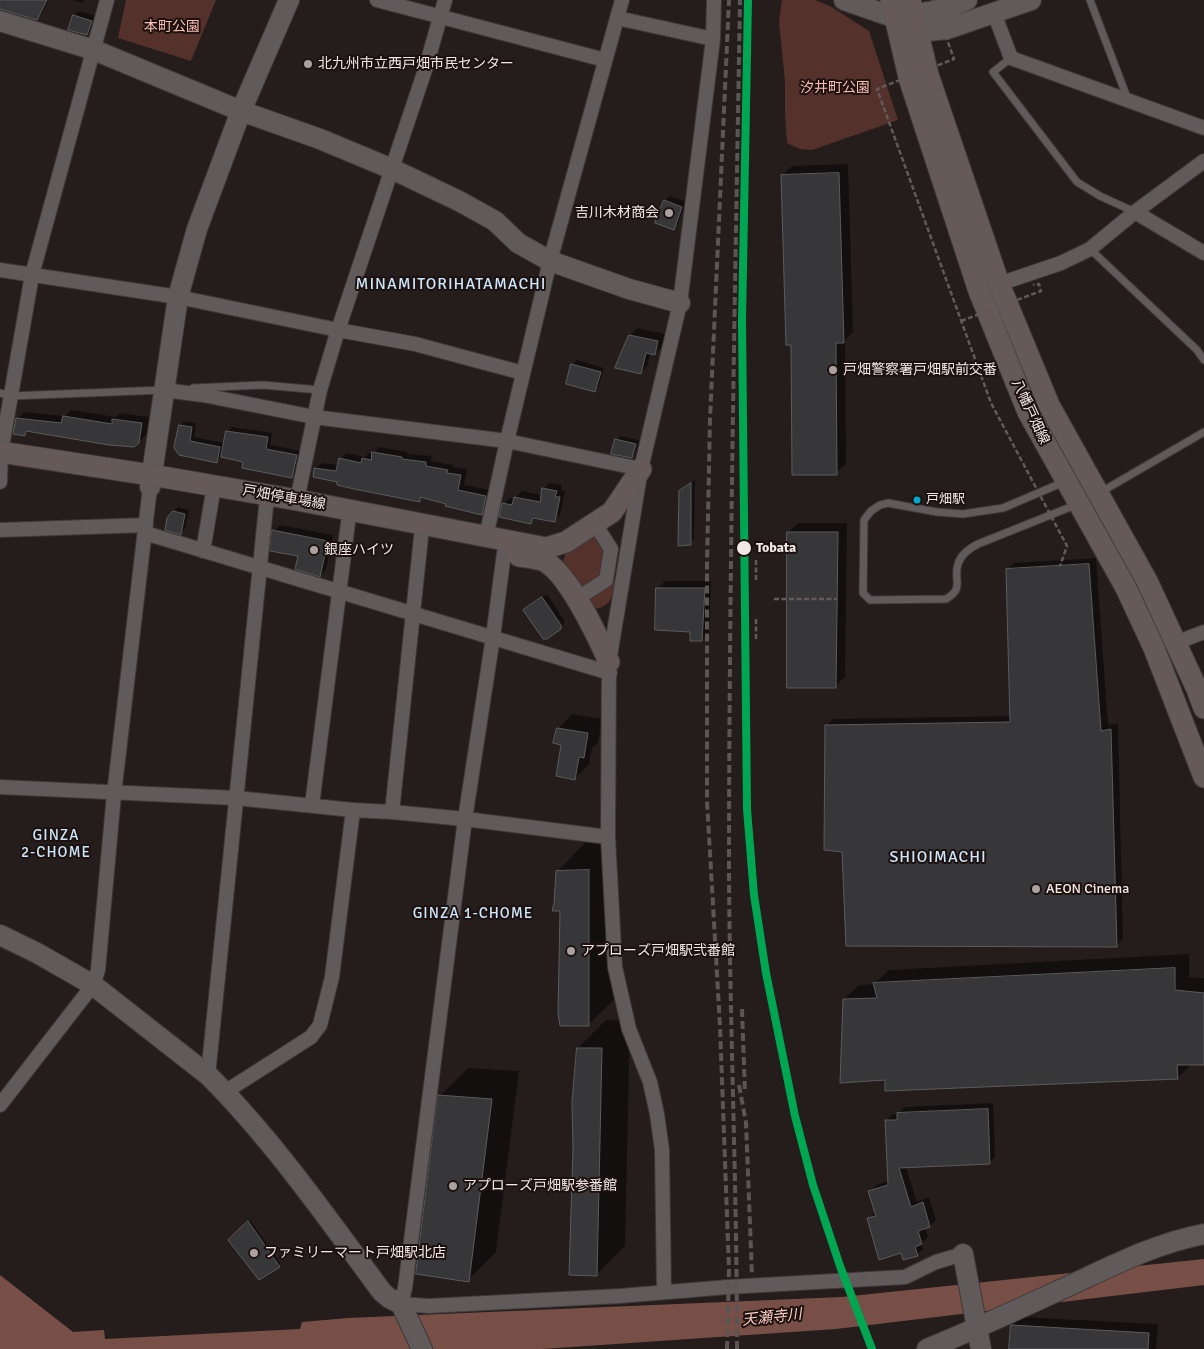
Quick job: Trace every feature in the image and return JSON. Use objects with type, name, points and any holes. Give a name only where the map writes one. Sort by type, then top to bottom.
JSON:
[{"type":"main road","name":"八幡戸畑線","points":[[906,13],[999,284],[1085,493],[1154,648],[1204,777]]},
{"type":"main road","name":"八幡戸畑線","points":[[906,13],[910,81],[979,290],[1028,412],[1147,581],[1204,708]]},
{"type":"main road","name":"戸畑停車場線","points":[[0,463],[297,500],[546,548],[566,542],[612,512],[641,469]]},
{"type":"main road","name":"戸畑停車場線","points":[[151,481],[212,498],[542,561],[558,572],[595,631],[609,667]]},
{"type":"main road","points":[[558,572],[557,557],[566,542]]},
{"type":"street","points":[[0,463],[6,394],[32,275],[107,0]]},
{"type":"street","points":[[0,1105],[93,985],[98,970],[114,794],[145,529],[178,297],[197,229],[241,111],[289,0]]},
{"type":"street","points":[[377,0],[605,60]]},
{"type":"street","points":[[297,500],[320,390],[445,0]]},
{"type":"street","points":[[486,537],[550,261],[622,0]]},
{"type":"street","points":[[664,1292],[662,1150],[657,1114],[650,1082],[629,1029],[615,967],[608,837],[609,667],[641,469],[680,303],[713,39],[714,0]]},
{"type":"street","points":[[844,0],[906,13],[947,29],[1030,0]]},
{"type":"street","points":[[906,13],[945,9],[967,0]]},
{"type":"street","points":[[994,13],[1011,58],[1204,128]]},
{"type":"street","points":[[617,18],[713,39]]},
{"type":"street","points":[[0,21],[94,50],[241,111],[392,169],[459,201],[495,221],[518,243],[550,261],[629,290],[680,303]]},
{"type":"street","points":[[999,284],[1061,264],[1090,249],[1135,212],[1204,161]]},
{"type":"street","points":[[1135,212],[1204,254]]},
{"type":"street","points":[[0,270],[178,297],[415,344],[523,373]]},
{"type":"street","points":[[164,390],[203,395],[314,416],[507,441],[641,469]]},
{"type":"street","points":[[203,551],[212,498]]},
{"type":"street","points":[[208,1075],[266,507]]},
{"type":"street","points":[[312,805],[348,523]]},
{"type":"street","points":[[581,596],[606,580],[613,568],[611,549],[597,527]]},
{"type":"street","points":[[0,530],[145,529],[203,551],[414,614],[609,667]]},
{"type":"street","points":[[392,812],[421,537]]},
{"type":"street","points":[[422,1349],[401,1304],[406,1288],[465,819],[504,553]]},
{"type":"street","points":[[1175,643],[1204,632]]},
{"type":"street","points":[[0,787],[114,794],[236,798],[465,819],[608,837]]},
{"type":"street","points":[[225,1092],[311,1036],[320,1025],[332,976],[353,810]]},
{"type":"street","points":[[0,935],[93,985],[208,1075],[225,1092],[302,1184],[382,1292],[401,1304],[429,1306],[620,1296],[905,1277],[936,1262],[963,1254],[981,1349]]},
{"type":"street","points":[[927,1349],[975,1322],[1127,1258],[1159,1245],[1204,1234]]},
{"type":"lane","points":[[1090,0],[1128,100]]},
{"type":"lane","points":[[1011,58],[993,72],[1077,182],[1100,196],[1135,212]]},
{"type":"lane","points":[[1090,249],[1197,350],[1204,360]]},
{"type":"lane","points":[[6,394],[164,390],[263,385],[320,390]]},
{"type":"lane","points":[[1085,493],[963,514],[937,512],[888,503],[880,505],[870,511],[864,520],[863,593],[870,600],[946,599],[953,595],[958,586],[958,564],[967,550],[1085,493],[1204,432]]},
{"type":"path","points":[[933,0],[954,59],[876,89],[991,403],[1067,546],[1060,566]]},
{"type":"path","points":[[961,321],[1041,291],[1039,284],[1032,285]]},
{"type":"path","points":[[756,559],[756,580]]},
{"type":"path","points":[[774,599],[837,599]]},
{"type":"path","points":[[756,619],[756,639]]},
{"type":"green space","name":"本町公園","points":[[126,0],[216,0],[191,61],[118,38]]},
{"type":"green space","name":"汐井町公園","points":[[782,0],[815,0],[830,6],[869,31],[898,120],[812,150],[800,149],[787,143],[785,81],[779,21]]},
{"type":"green space","points":[[590,530],[604,548],[600,577],[576,593],[562,564],[568,547]]},
{"type":"green space","points":[[613,579],[616,580],[613,595],[605,605],[595,609],[584,602]]},
{"type":"water","name":"天瀬寺川","points":[[1204,1259],[1204,1285],[836,1329],[542,1349],[0,1349],[0,1275],[73,1332],[104,1330],[105,1339],[300,1329],[302,1322],[348,1318],[842,1297]]},
{"type":"building","points":[[0,0],[47,0],[37,20],[0,9]]},
{"type":"building","points":[[73,15],[92,21],[87,35],[68,30]]},
{"type":"building","points":[[839,173],[844,343],[836,343],[837,475],[792,475],[791,345],[786,345],[781,175]]},
{"type":"building","name":"吉川木材商会","points":[[664,200],[682,207],[674,230],[655,223]]},
{"type":"building","points":[[629,335],[658,341],[655,355],[646,353],[641,374],[615,368]]},
{"type":"building","points":[[571,364],[601,372],[595,392],[566,384]]},
{"type":"building","points":[[63,416],[112,424],[112,419],[142,423],[139,443],[134,447],[109,445],[26,431],[25,436],[13,434],[16,418],[61,423]]},
{"type":"building","points":[[179,425],[192,427],[190,441],[220,447],[217,463],[179,455],[174,448]]},
{"type":"building","points":[[226,431],[268,437],[266,449],[297,455],[292,478],[242,468],[243,462],[221,457]]},
{"type":"building","points":[[615,439],[636,444],[632,458],[611,454]]},
{"type":"building","points":[[372,452],[426,462],[426,466],[448,470],[447,473],[461,475],[458,490],[486,496],[482,515],[445,506],[446,504],[420,497],[420,502],[354,489],[337,485],[337,482],[313,477],[314,468],[336,471],[339,458],[361,463],[362,458],[371,460]]},
{"type":"building","points":[[691,483],[691,545],[678,546],[679,491]]},
{"type":"building","points":[[542,488],[557,491],[555,497],[560,497],[555,522],[533,518],[531,524],[499,517],[502,503],[512,505],[514,497],[540,502]]},
{"type":"building","points":[[173,511],[185,514],[181,535],[165,530],[167,518]]},
{"type":"building","points":[[272,530],[328,541],[320,577],[295,569],[298,556],[270,551]]},
{"type":"building","name":"Tobata","points":[[787,532],[838,532],[836,688],[787,688]]},
{"type":"building","points":[[1089,564],[1101,731],[1111,729],[1117,947],[846,946],[842,852],[824,850],[825,725],[1010,722],[1006,569]]},
{"type":"building","points":[[656,588],[705,588],[702,641],[690,641],[690,632],[655,630]]},
{"type":"building","points":[[542,597],[561,625],[561,629],[547,639],[543,639],[523,610]]},
{"type":"building","points":[[557,728],[588,733],[584,758],[579,757],[575,780],[556,776],[561,745],[553,743]]},
{"type":"building","name":"アプローズ戸畑駅弐番館","points":[[589,870],[589,1026],[560,1026],[558,1013],[560,911],[552,911],[556,871]]},
{"type":"building","points":[[1175,968],[1175,990],[1204,993],[1204,1065],[1177,1065],[1178,1079],[885,1091],[885,1080],[840,1083],[843,999],[877,998],[873,983]]},
{"type":"building","points":[[577,1048],[602,1048],[597,1276],[569,1275],[573,1149],[572,1102]]},
{"type":"building","name":"アプローズ戸畑駅参番館","points":[[438,1095],[492,1099],[469,1282],[416,1274]]},
{"type":"building","points":[[988,1109],[990,1164],[899,1168],[911,1207],[923,1202],[930,1227],[918,1231],[922,1244],[915,1247],[918,1256],[903,1260],[901,1253],[879,1260],[867,1218],[876,1216],[868,1191],[888,1185],[885,1120],[897,1120],[897,1113]]},
{"type":"building","name":"ファミリーマート戸畑駅北店","points":[[248,1221],[280,1267],[259,1280],[228,1240]]},
{"type":"building","points":[[1011,1325],[1149,1333],[1148,1349],[1009,1349]]},
{"type":"railway","points":[[727,1349],[729,1270],[720,1026],[707,801],[707,565],[710,419],[729,0]]},
{"type":"railway","points":[[737,1349],[729,765],[740,0]]},
{"type":"railway","points":[[742,1009],[745,1093]]},
{"type":"railway","points":[[739,1085],[746,1123],[752,1276]]},
{"type":"transit line","points":[[748,0],[742,321],[747,809],[754,895],[766,973],[795,1116],[813,1185],[840,1266],[872,1349]]},
{"type":"place","name":"北九州市立西戸畑市民センター","points":[[308,64]]},
{"type":"place","name":"吉川木材商会","points":[[669,213]]},
{"type":"place","name":"戸畑警察署戸畑駅前交番","points":[[833,370]]},
{"type":"place","name":"戸畑駅","points":[[917,500]]},
{"type":"place","name":"Tobata","points":[[744,548]]},
{"type":"place","name":"銀座ハイツ","points":[[314,550]]},
{"type":"place","name":"AEON Cinema","points":[[1036,889]]},
{"type":"place","name":"アプローズ戸畑駅弐番館","points":[[571,951]]},
{"type":"place","name":"アプローズ戸畑駅参番館","points":[[453,1186]]},
{"type":"place","name":"ファミリーマート戸畑駅北店","points":[[254,1253]]},
{"type":"district","name":"MINAMITORIHATAMACHI","points":[[451,285]]},
{"type":"district","name":"GINZA 2-CHOME","points":[[56,844]]},
{"type":"district","name":"SHIOIMACHI","points":[[938,858]]},
{"type":"district","name":"GINZA 1-CHOME","points":[[473,914]]}]
